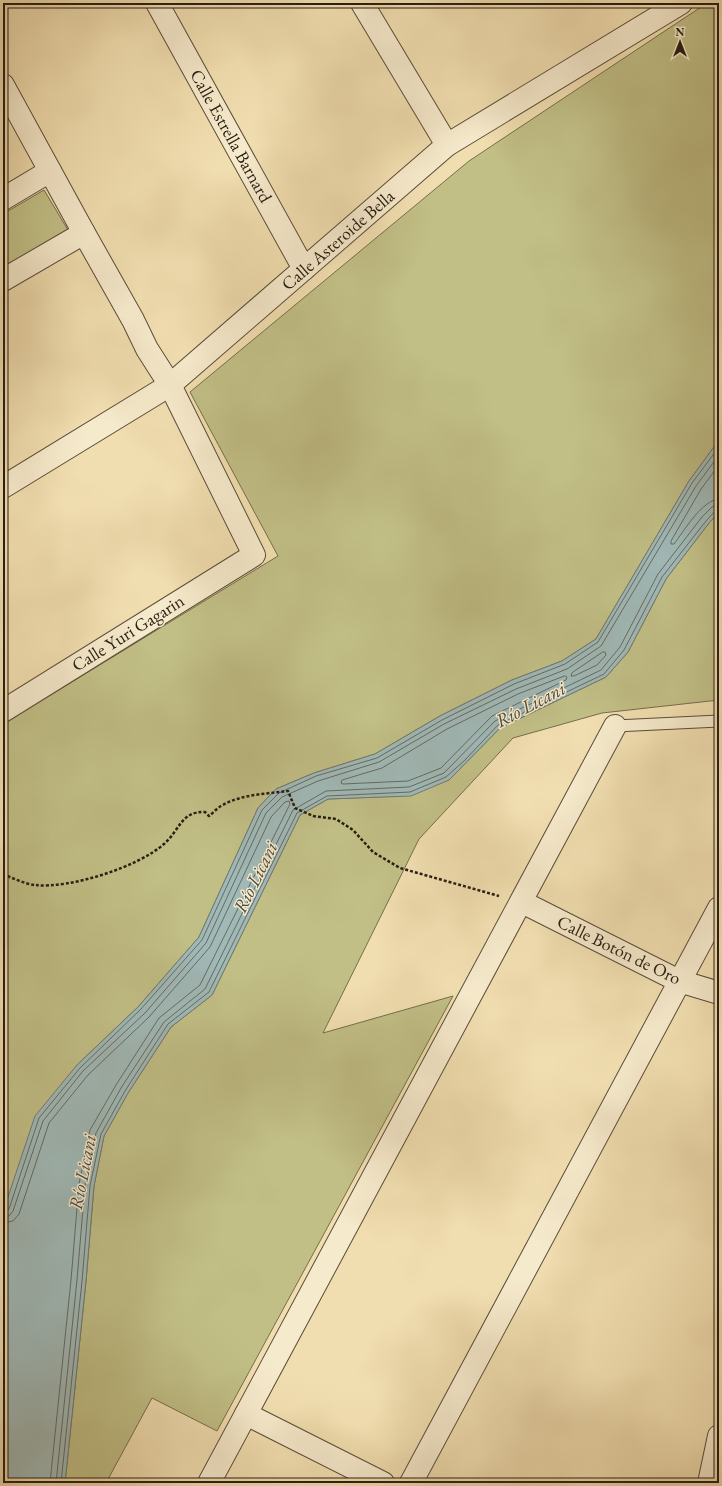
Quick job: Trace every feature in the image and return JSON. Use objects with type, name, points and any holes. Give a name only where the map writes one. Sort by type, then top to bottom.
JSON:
[{"type":"street","name":"Calle Estrella Barnard","points":[[157,3],[304,269]]},
{"type":"street","points":[[362,3],[447,145]]},
{"type":"street","name":"Calle Asteroide Bella","points":[[3,487],[170,385],[447,145],[681,3]]},
{"type":"street","points":[[3,85],[84,233],[134,320],[147,349],[170,385]]},
{"type":"street","points":[[3,199],[50,171]]},
{"type":"street","points":[[3,280],[84,233]]},
{"type":"street","name":"Calle Yuri Gagarin","points":[[3,712],[254,555],[170,385]]},
{"type":"street","points":[[209,1483],[436,1058],[522,902],[615,726]]},
{"type":"street","name":"Calle Botón de Oro","points":[[522,902],[679,981],[719,993]]},
{"type":"street","points":[[411,1483],[719,908]]},
{"type":"street","points":[[246,1414],[383,1483]]},
{"type":"street","points":[[709,1483],[719,1436]]},
{"type":"lane","points":[[615,726],[719,721]]},
{"type":"path","points":[[3,874],[34,885],[55,885],[85,880],[118,869],[145,857],[164,845],[174,834],[180,823],[189,815],[197,812],[206,812],[209,816],[220,806],[237,799],[288,791],[295,808],[313,816],[336,819],[353,830],[373,852],[400,868],[522,902]]},
{"type":"shaded area","points":[[707,3],[711,3],[719,14],[719,440],[689,481],[596,639],[562,661],[512,680],[440,716],[375,754],[314,773],[276,789],[258,808],[199,937],[138,1007],[77,1065],[3,1220],[3,724],[278,556],[190,392],[469,161]]},
{"type":"shaded area","points":[[44,190],[68,230],[3,268],[3,214]]},
{"type":"shaded area","points":[[719,512],[719,700],[602,713],[513,738],[419,839],[323,1033],[453,996],[217,1431],[152,1398],[106,1483],[65,1483],[86,1281],[94,1186],[104,1136],[128,1093],[171,1027],[212,995],[300,815],[328,799],[400,796],[449,780],[500,728],[606,677],[628,652],[666,579]]},
{"type":"water","name":"Río Licani","points":[[719,440],[719,512],[666,579],[628,652],[606,677],[500,728],[449,780],[411,796],[328,799],[300,815],[212,995],[171,1027],[128,1093],[104,1136],[94,1186],[86,1281],[65,1483],[3,1483],[3,1220],[5,1206],[35,1116],[77,1065],[138,1007],[199,937],[258,808],[276,789],[314,773],[375,754],[440,716],[512,680],[562,661],[596,639],[689,481]]}]
